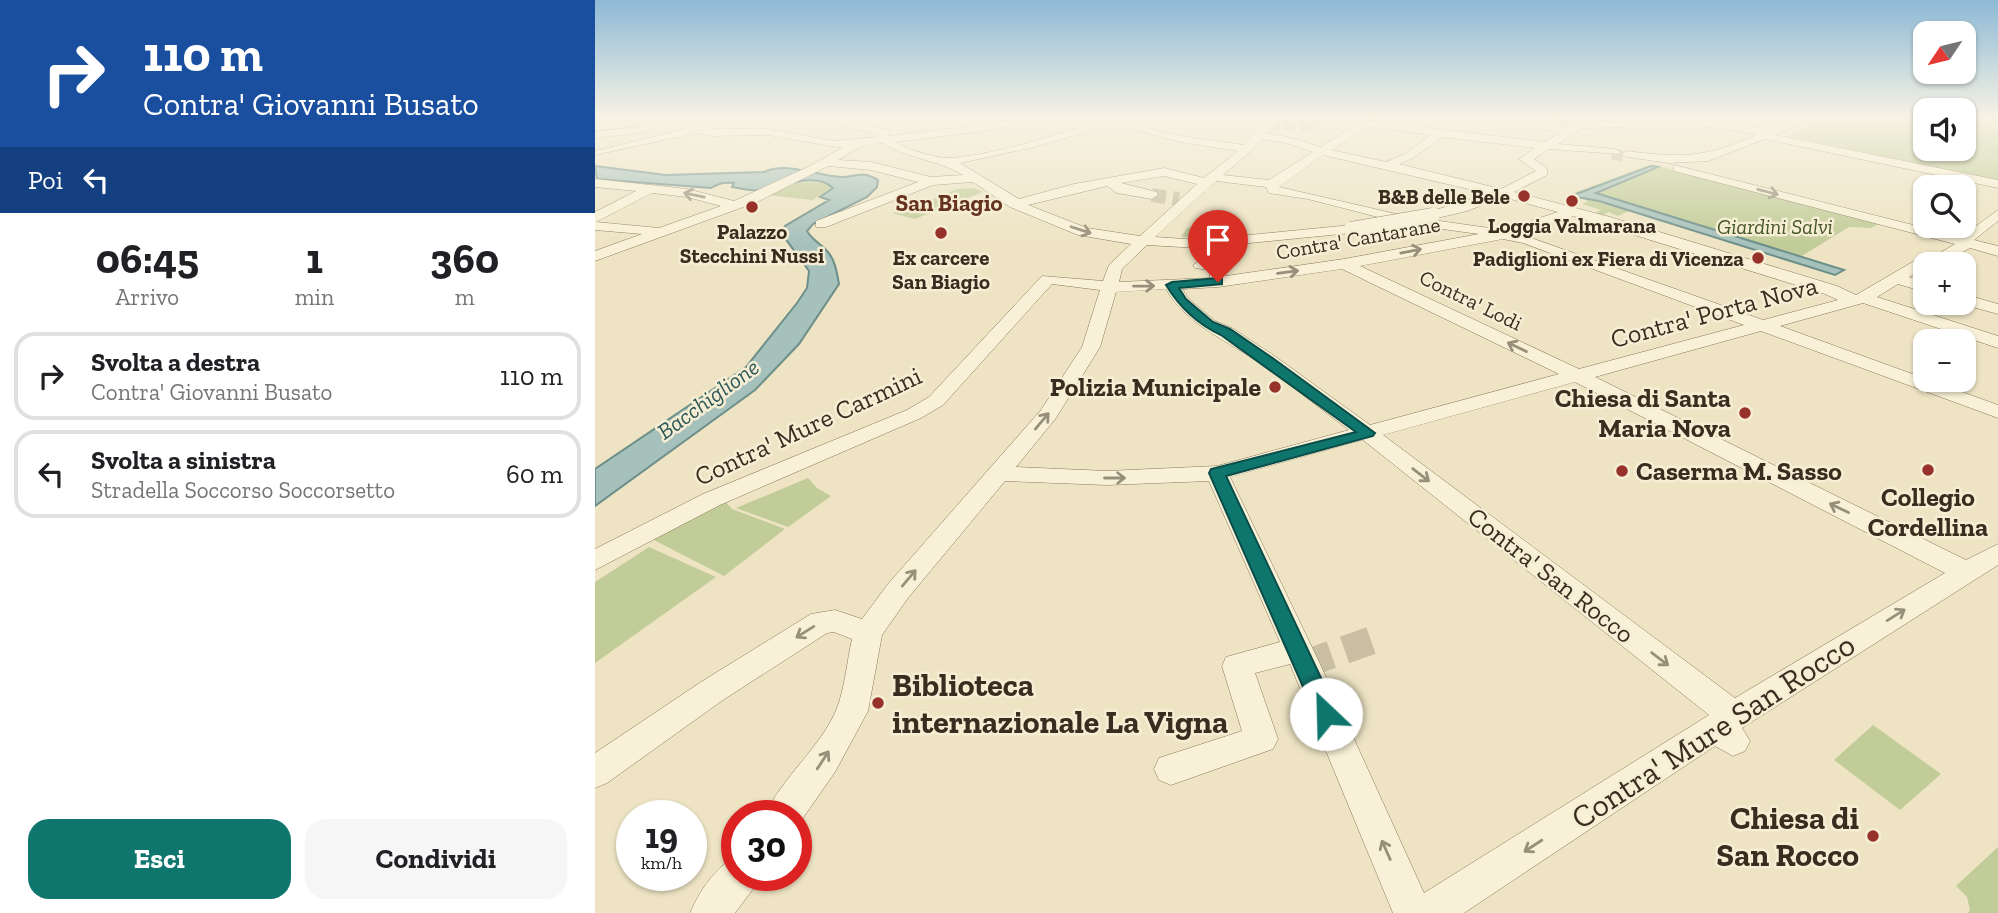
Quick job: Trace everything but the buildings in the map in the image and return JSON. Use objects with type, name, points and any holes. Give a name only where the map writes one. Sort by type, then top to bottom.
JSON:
[{"type":"street","points":[[595,256],[767,192],[830,159]]},
{"type":"street","points":[[937,159],[950,162],[1019,206],[1083,232],[1141,241],[1199,244],[1242,242],[1351,229],[1461,210],[1506,193],[1543,172],[1531,162],[1517,159]]},
{"type":"street","points":[[950,162],[966,159]]},
{"type":"street","points":[[795,800],[823,761],[852,711],[861,678],[864,626],[898,591],[945,523],[998,473],[1049,414],[1091,347],[1115,268],[1182,199],[1235,159]]},
{"type":"street","points":[[1272,187],[1290,169],[1310,159]]},
{"type":"street","points":[[1356,159],[1574,211],[1998,342]]},
{"type":"street","points":[[1388,165],[1403,159]]},
{"type":"street","points":[[1531,162],[1535,159]]},
{"type":"street","points":[[1647,159],[1698,167],[1713,159]]},
{"type":"street","points":[[1880,159],[1998,184]]},
{"type":"street","points":[[827,162],[871,166],[931,181]]},
{"type":"street","points":[[1679,164],[1998,251]]},
{"type":"street","points":[[1019,206],[1074,188],[1164,172],[1272,187],[1326,198],[1407,220],[1505,234],[1761,324],[1998,412]]},
{"type":"street","points":[[821,224],[931,181],[973,178]]},
{"type":"street","points":[[1110,182],[1122,190],[1152,195]]},
{"type":"street","points":[[597,183],[687,193],[735,205]]},
{"type":"street","points":[[595,218],[605,210],[653,188]]},
{"type":"street","name":"Contra' Cantarane","points":[[1111,286],[1179,281],[1218,282],[1344,264],[1505,234],[1574,211]]},
{"type":"street","points":[[1859,300],[1921,263],[1943,257],[1963,247],[1962,243],[1998,214]]},
{"type":"street","points":[[595,226],[663,231]]},
{"type":"street","name":"Contra' Lodi","points":[[1344,264],[1578,376],[1965,571]]},
{"type":"street","points":[[1201,265],[1217,266],[1218,282]]},
{"type":"street","points":[[1894,278],[1913,284]]},
{"type":"street","name":"Contra' Mure Carmini","points":[[595,561],[681,515],[914,414],[936,401],[1048,279],[1111,286]]},
{"type":"street","name":"Contra' San Rocco","points":[[1179,281],[1182,302],[1209,325],[1226,332],[1367,433],[1728,728]]},
{"type":"street","name":"Contra' Porta Nova","points":[[998,473],[1060,478],[1143,479],[1217,473],[1761,324],[1859,300]]},
{"type":"street","points":[[1976,303],[1998,309]]},
{"type":"street","points":[[1217,473],[1413,913]]},
{"type":"street","name":"Contra' Mure San Rocco","points":[[1429,913],[1728,728],[1965,571],[1998,553]]},
{"type":"street","points":[[599,762],[821,622],[835,621],[864,626]]},
{"type":"street","points":[[1171,769],[1261,739],[1237,666],[1297,650]]},
{"type":"street","points":[[710,913],[727,891]]},
{"type":"green space","points":[[1893,159],[1976,161],[1976,159],[1998,159],[1998,181]]},
{"type":"green space","name":"Giardini Salvi","points":[[1652,164],[1879,224],[1871,228],[1849,227],[1792,262],[1629,211],[1618,216],[1609,212],[1601,216],[1593,214],[1601,210],[1582,204],[1588,201],[1568,195]]},
{"type":"green space","points":[[827,183],[832,188],[812,200],[767,195],[791,184]]},
{"type":"green space","points":[[974,188],[983,192],[915,219],[892,213],[906,211],[957,189]]},
{"type":"green space","points":[[1219,223],[1230,225],[1221,234],[1221,238],[1181,237],[1187,228]]},
{"type":"green space","points":[[808,478],[817,488],[831,496],[788,527],[736,508]]},
{"type":"green space","points":[[725,501],[732,509],[785,529],[724,576],[648,537]]},
{"type":"green space","points":[[649,547],[716,577],[595,663],[595,582]]},
{"type":"green space","points":[[1873,725],[1941,774],[1900,810],[1834,760]]},
{"type":"green space","points":[[1998,847],[1998,913],[1968,913],[1970,910],[1967,897],[1956,886]]},
{"type":"water","name":"Bacchiglione","points":[[595,166],[666,175],[764,172],[792,168],[841,177],[863,175],[878,180],[877,187],[867,197],[813,224],[807,231],[830,254],[839,284],[799,344],[755,390],[595,506],[595,469],[746,367],[797,303],[807,288],[809,271],[782,234],[785,226],[829,200],[820,197],[833,188],[826,183],[808,180],[754,191],[732,187],[734,183],[722,183],[711,188],[597,179]]},
{"type":"water","points":[[1651,166],[1658,167],[1596,193],[1844,270],[1835,275],[1599,201],[1571,196]]},
{"type":"tunnel","points":[[1152,195],[1179,199]]},
{"type":"tunnel","points":[[1305,664],[1381,637]]},
{"type":"place","name":"B&B delle Bele","points":[[1524,196]]},
{"type":"place","name":"Loggia Valmarana","points":[[1572,201]]},
{"type":"place","name":"Palazzo Stecchini Nussi","points":[[752,207]]},
{"type":"place","name":"Ex carcere San Biagio","points":[[941,233]]},
{"type":"place","name":"Padiglioni ex Fiera di Vicenza","points":[[1758,258]]},
{"type":"place","name":"Polizia Municipale","points":[[1275,387]]},
{"type":"place","name":"Chiesa di Santa Maria Nova","points":[[1745,413]]},
{"type":"place","name":"Collegio Cordellina","points":[[1928,470]]},
{"type":"place","name":"Caserma M. Sasso","points":[[1622,471]]},
{"type":"place","name":"Biblioteca internazionale La Vigna","points":[[878,703]]},
{"type":"place","name":"Chiesa di San Rocco","points":[[1873,836]]},
{"type":"district","name":"San Biagio","points":[[949,203]]},
{"type":"route","points":[[1218,282],[1172,285],[1182,302],[1209,325],[1226,332],[1269,361],[1367,433],[1217,473],[1326,714]]}]
